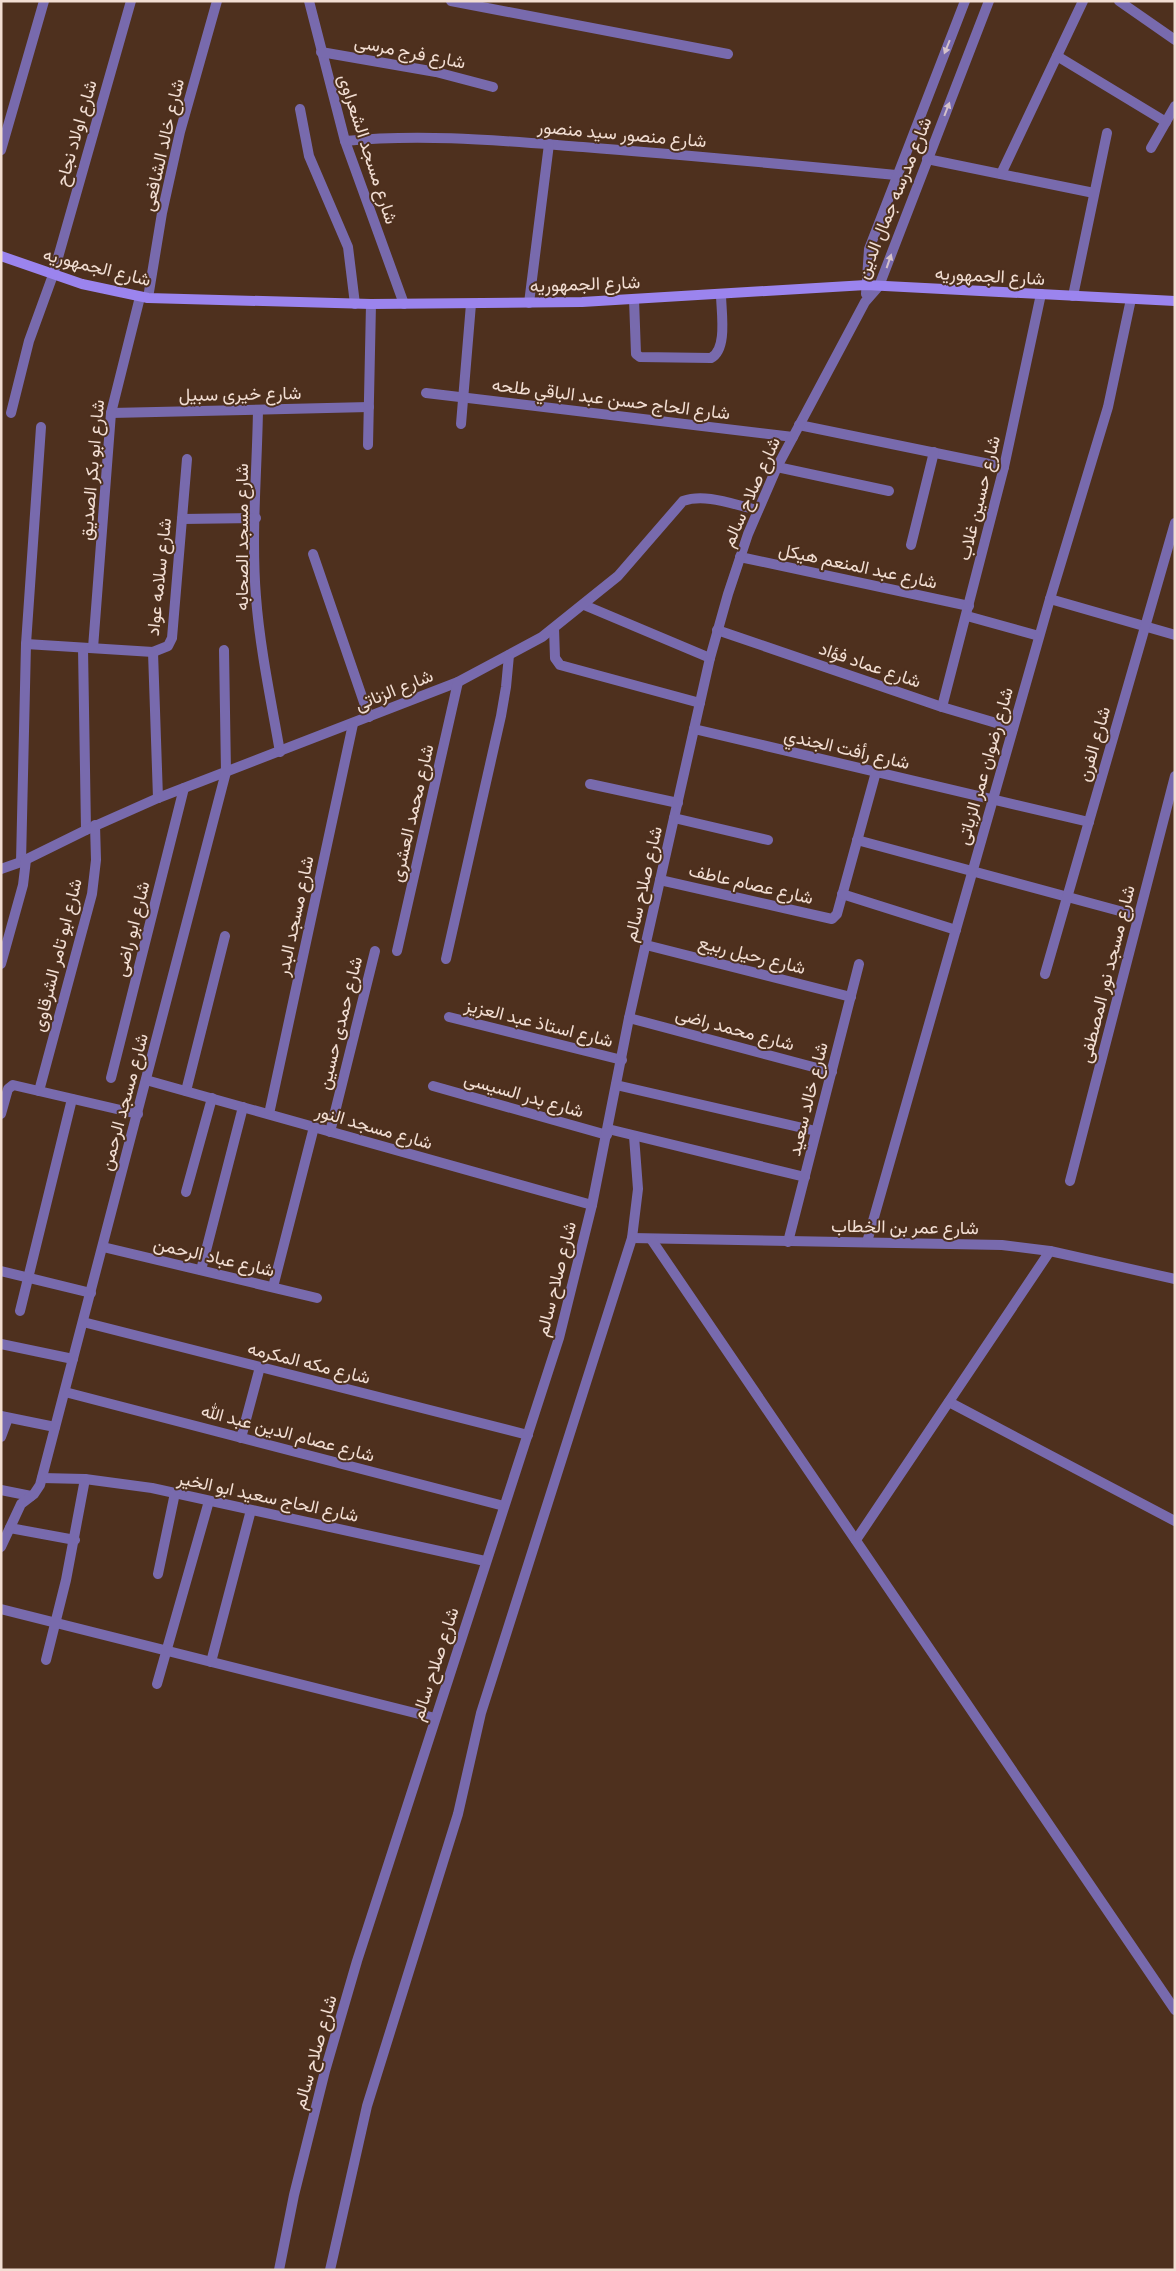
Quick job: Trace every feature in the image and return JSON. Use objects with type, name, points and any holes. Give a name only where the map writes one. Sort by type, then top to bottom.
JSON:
[{"type":"main road","name":"شارع الجمهوريه","points":[[1,256],[53,275],[144,298],[355,304],[529,303],[634,299],[866,285],[1175,301]]},
{"type":"street","points":[[1,150],[44,1]]},
{"type":"street","name":"شارع اولاد نجاح","points":[[10,413],[29,340],[53,275],[131,1]]},
{"type":"street","name":"شارع خالد الشافعى","points":[[144,298],[180,132],[217,1]]},
{"type":"street","name":"شارع مسجد الشعراوى","points":[[308,1],[345,141],[404,304]]},
{"type":"street","points":[[451,1],[480,4],[728,54]]},
{"type":"street","name":"شارع مدرسه جمال الدين","points":[[865,302],[869,249],[965,1]]},
{"type":"street","name":"شارع مدرسه جمال الدين","points":[[865,302],[879,286],[989,1]]},
{"type":"street","points":[[1001,174],[1082,1]]},
{"type":"street","points":[[1118,1],[1175,40]]},
{"type":"street","name":"شارع فرج مرسى","points":[[321,52],[417,69],[493,87]]},
{"type":"street","points":[[1057,56],[1166,122]]},
{"type":"street","points":[[1152,148],[1175,106]]},
{"type":"street","points":[[300,109],[309,156],[348,247],[355,304]]},
{"type":"street","points":[[1073,296],[1107,133]]},
{"type":"street","name":"شارع منصور سيد منصور","points":[[345,141],[374,138],[436,138],[549,144],[896,176]]},
{"type":"street","points":[[529,303],[549,144]]},
{"type":"street","points":[[927,159],[1094,193]]},
{"type":"street","points":[[634,299],[636,354],[640,357],[711,358],[717,354],[722,344],[721,294]]},
{"type":"street","name":"شارع حسين غلاب","points":[[942,707],[1004,466],[1041,294]]},
{"type":"street","name":"شارع ابو بكر الصديق","points":[[91,828],[88,648],[112,413],[144,298]]},
{"type":"street","name":"شارع رضوان عمر الزياتى","points":[[868,1242],[1039,636],[1108,407],[1131,299]]},
{"type":"street","name":"شارع صلاح سالم","points":[[279,2270],[294,2195],[324,2071],[485,1561],[559,1338],[592,1205],[629,1018],[717,630],[740,558],[777,467],[865,302]]},
{"type":"street","points":[[368,446],[371,304]]},
{"type":"street","points":[[461,424],[471,304]]},
{"type":"street","name":"شارع الحاج حسن عبد الباقي طلحه","points":[[426,393],[792,437]]},
{"type":"street","name":"شارع خيرى سبيل","points":[[112,413],[369,407]]},
{"type":"street","name":"شارع مسجد الصحابه","points":[[258,410],[256,598],[260,637],[280,752]]},
{"type":"street","points":[[799,425],[1004,466]]},
{"type":"street","points":[[1,964],[23,885],[26,644],[41,427]]},
{"type":"street","points":[[911,545],[934,452]]},
{"type":"street","name":"شارع سلامه عواد","points":[[26,644],[153,652],[163,650],[168,646],[172,638],[187,459]]},
{"type":"street","points":[[777,467],[889,491]]},
{"type":"street","name":"شارع الزناتى","points":[[1,869],[24,861],[158,798],[458,682],[542,637],[618,576],[683,501],[693,498],[705,498],[758,510]]},
{"type":"street","points":[[182,519],[256,518]]},
{"type":"street","name":"شارع الفرن","points":[[1045,974],[1175,523]]},
{"type":"street","points":[[314,554],[368,717]]},
{"type":"street","name":"شارع عبد المنعم هيكل","points":[[740,558],[968,611],[1039,636]]},
{"type":"street","points":[[1050,599],[1175,635]]},
{"type":"street","points":[[584,605],[710,658]]},
{"type":"street","points":[[554,628],[555,658],[560,665],[700,703]]},
{"type":"street","name":"شارع عماد فؤاد","points":[[717,630],[942,707],[1013,728]]},
{"type":"street","name":"شارع مسجد الرحمن","points":[[1,1547],[22,1504],[40,1485],[226,772],[224,650]]},
{"type":"street","points":[[153,652],[158,798]]},
{"type":"street","points":[[446,958],[501,716],[506,687],[508,655]]},
{"type":"street","name":"شارع محمد العشرى","points":[[397,951],[458,682]]},
{"type":"street","name":"شارع مسجد البدر","points":[[269,1114],[352,724]]},
{"type":"street","name":"شارع رأفت الجندي","points":[[694,729],[1089,822]]},
{"type":"street","points":[[876,772],[842,894],[956,930]]},
{"type":"street","name":"شارع مسجد نور المصطفى","points":[[1070,1181],[1175,776]]},
{"type":"street","points":[[590,784],[678,803]]},
{"type":"street","name":"شارع ابو راضى","points":[[111,1078],[184,788]]},
{"type":"street","points":[[674,818],[768,840]]},
{"type":"street","name":"شارع ابو تامر الشرقاوى","points":[[38,1091],[92,894],[96,860],[91,828]]},
{"type":"street","points":[[857,840],[1138,916]]},
{"type":"street","name":"شارع عصام عاطف","points":[[660,880],[830,919],[834,918],[842,894]]},
{"type":"street","points":[[186,1091],[225,936]]},
{"type":"street","name":"شارع رحيل ربيع","points":[[646,945],[851,997]]},
{"type":"street","name":"شارع حمدى حسين","points":[[330,1132],[375,951]]},
{"type":"street","name":"شارع خالد سعيد","points":[[788,1242],[859,964]]},
{"type":"street","name":"شارع استاذ عبد العزيز","points":[[449,1017],[622,1060]]},
{"type":"street","name":"شارع محمد راضى","points":[[629,1018],[832,1072]]},
{"type":"street","name":"شارع مسجد النور","points":[[146,1080],[592,1205]]},
{"type":"street","points":[[1,1114],[9,1087],[14,1085],[138,1114]]},
{"type":"street","points":[[616,1085],[816,1132]]},
{"type":"street","name":"شارع بدر السيسى","points":[[433,1086],[607,1132],[634,1136],[805,1178]]},
{"type":"street","points":[[186,1192],[212,1098]]},
{"type":"street","points":[[20,1311],[72,1099]]},
{"type":"street","points":[[201,1270],[243,1107]]},
{"type":"street","points":[[273,1287],[314,1127]]},
{"type":"street","points":[[330,2270],[368,2106],[458,1814],[481,1713],[632,1238],[638,1189],[634,1136]]},
{"type":"street","name":"شارع عمر بن الخطاب","points":[[632,1238],[788,1242],[979,1243],[1050,1251],[1175,1279]]},
{"type":"street","points":[[651,1238],[1174,2005]]},
{"type":"street","name":"شارع عباد الرحمن","points":[[102,1247],[317,1298]]},
{"type":"street","points":[[856,1540],[1050,1251]]},
{"type":"street","points":[[1,1271],[91,1293]]},
{"type":"street","name":"شارع مكه المكرمه","points":[[83,1322],[528,1435]]},
{"type":"street","points":[[1,1344],[73,1359]]},
{"type":"street","points":[[241,1438],[260,1367]]},
{"type":"street","name":"شارع عصام الدين عبد الله","points":[[64,1392],[504,1506]]},
{"type":"street","points":[[949,1402],[1175,1521]]},
{"type":"street","points":[[1,1438],[5,1417],[55,1427]]},
{"type":"street","name":"شارع الحاج سعيد ابو الخير","points":[[42,1478],[85,1479],[175,1493],[485,1561]]},
{"type":"street","points":[[46,1660],[75,1540],[85,1479]]},
{"type":"street","points":[[1,1490],[31,1496]]},
{"type":"street","points":[[158,1574],[175,1493]]},
{"type":"street","points":[[158,1684],[209,1501]]},
{"type":"street","points":[[211,1662],[251,1510]]},
{"type":"street","points":[[10,1528],[75,1540]]},
{"type":"street","points":[[1,1609],[166,1652],[435,1718]]}]
